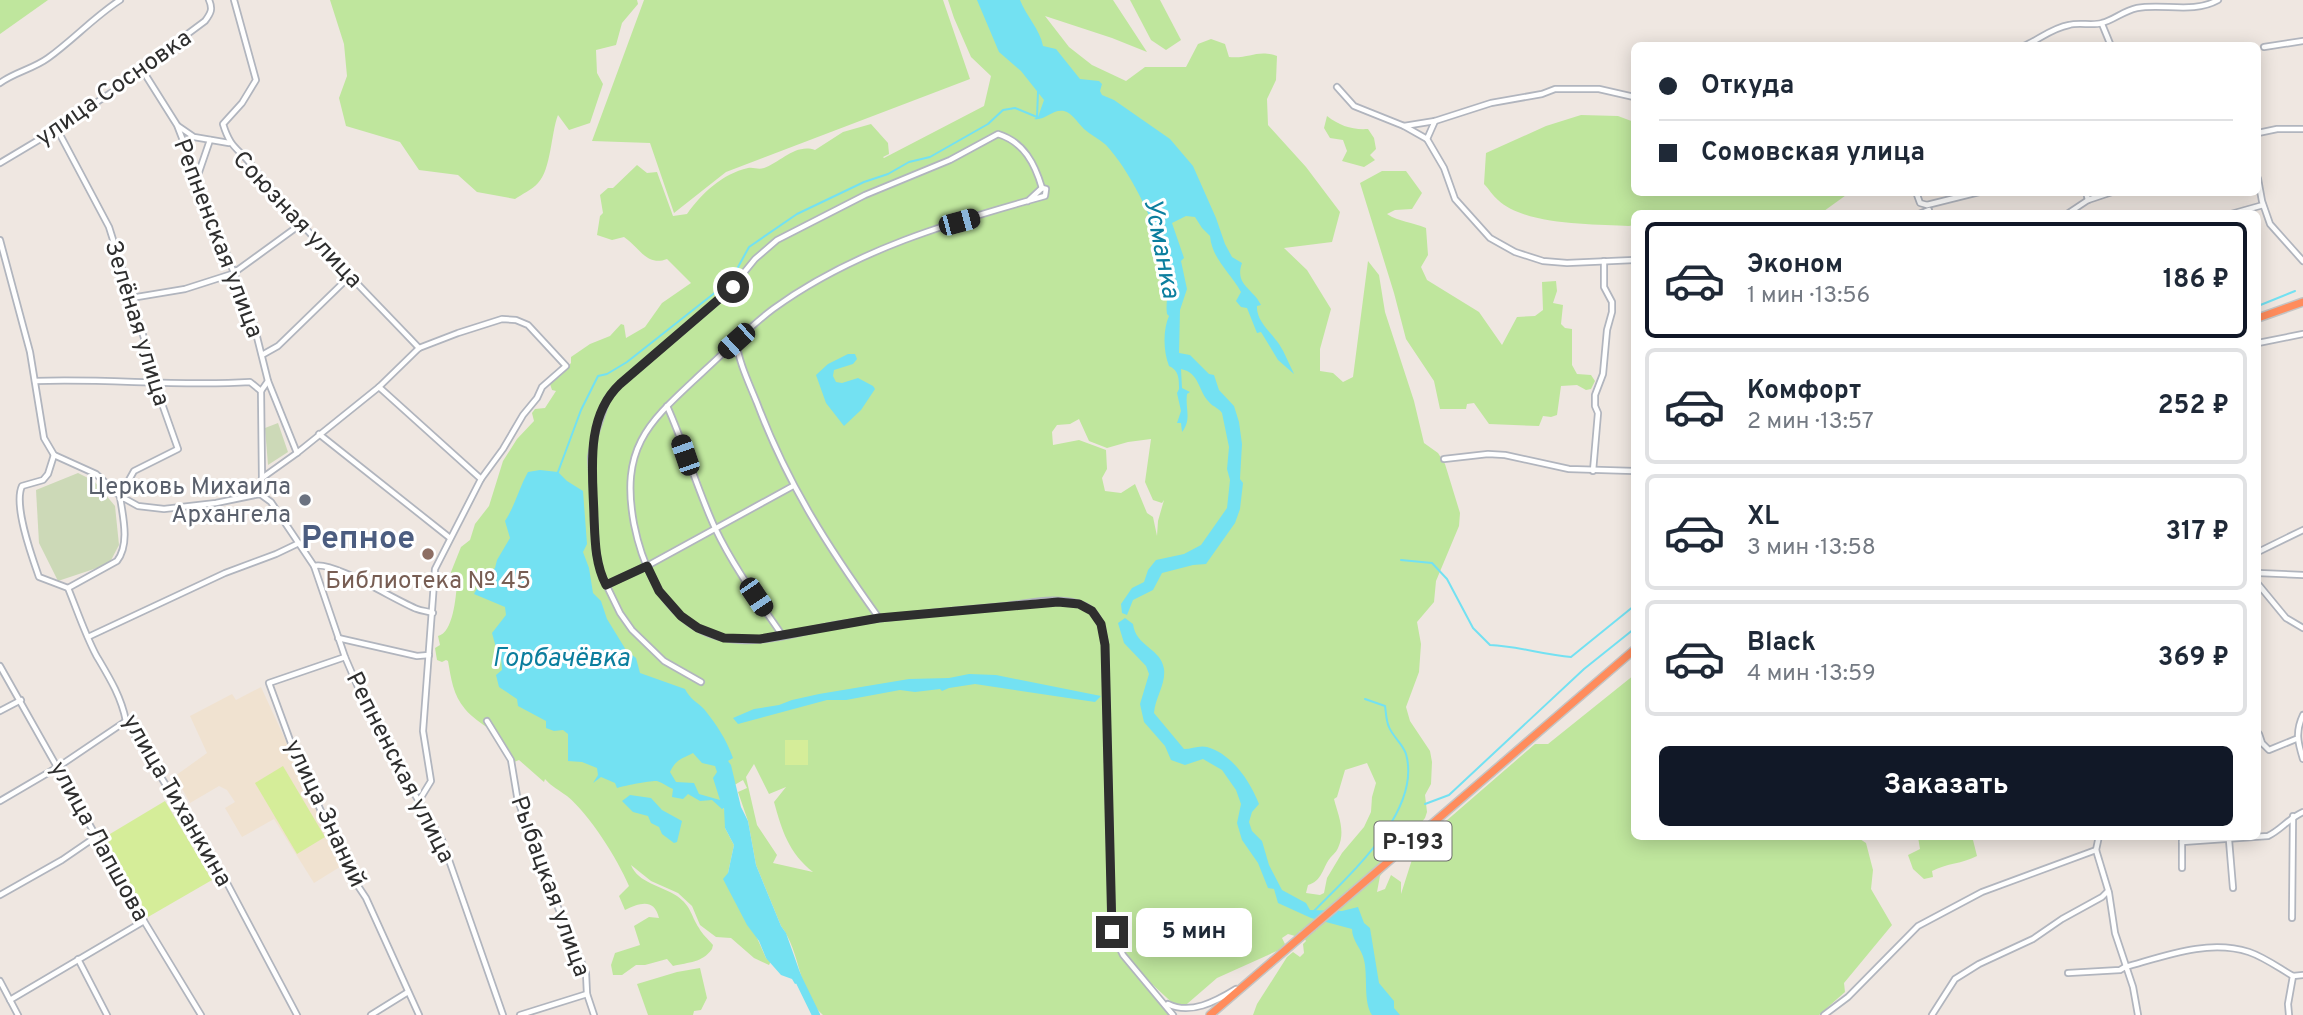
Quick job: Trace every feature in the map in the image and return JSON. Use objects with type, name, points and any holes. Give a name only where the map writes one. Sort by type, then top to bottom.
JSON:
[{"type":"highway","points":[[2261,317],[2303,302]]},
{"type":"highway","name":"Р-193","points":[[1210,1015],[1631,653]]},
{"type":"street","points":[[0,83],[12,74],[30,69],[47,59],[97,15],[120,0]]},
{"type":"street","name":"улица Сосновка","points":[[0,163],[57,129],[143,71],[154,59],[205,21],[211,14],[209,0]]},
{"type":"street","name":"Союзная улица","points":[[234,0],[256,80],[242,103],[223,124],[229,143],[247,159],[301,224],[419,348]]},
{"type":"street","points":[[2034,42],[2052,30],[2071,24],[2102,23],[2123,12],[2140,8],[2189,8],[2212,4],[2218,0]]},
{"type":"street","points":[[2102,23],[2109,42]]},
{"type":"street","points":[[2264,47],[2303,41]]},
{"type":"street","name":"Репненская улица","points":[[143,71],[177,125],[235,273],[254,325],[268,381],[297,453]]},
{"type":"street","points":[[1337,87],[1354,106],[1404,125],[1427,139],[1444,168],[1455,199],[1490,237],[1515,252],[1543,261],[1567,263],[1631,260]]},
{"type":"street","points":[[1404,125],[1435,121],[1491,103],[1542,94],[1555,89],[1599,89],[1631,96]]},
{"type":"street","points":[[1427,139],[1435,121]]},
{"type":"street","points":[[177,125],[194,137],[229,143]]},
{"type":"street","name":"Зелёная улица","points":[[57,129],[108,227],[149,354],[155,384],[178,449],[134,471],[120,496]]},
{"type":"street","points":[[2261,132],[2303,129]]},
{"type":"street","points":[[701,682],[667,663],[651,650],[627,624],[606,585],[596,552],[591,457],[607,399],[620,384],[729,291],[760,254],[786,235],[883,187],[958,156],[996,135],[1012,140],[1023,149],[1031,161],[1042,188],[1046,190],[1045,196],[931,230],[844,266],[774,309],[736,341],[649,425],[639,442],[633,462],[630,488],[633,518],[647,566],[664,598],[681,616],[711,635],[741,640],[879,618],[1058,602],[1079,604],[1094,613],[1102,628],[1105,645],[1111,929],[1120,950],[1173,1015]]},
{"type":"street","points":[[197,177],[211,140]]},
{"type":"street","points":[[2261,195],[2270,224],[2301,255],[2303,261]]},
{"type":"street","points":[[1928,209],[1967,196]]},
{"type":"street","points":[[2087,196],[2088,200]]},
{"type":"street","points":[[2073,210],[2100,196]]},
{"type":"street","points":[[2247,210],[2263,205]]},
{"type":"street","points":[[131,298],[185,289],[235,273],[301,224]]},
{"type":"street","points":[[0,240],[35,381],[44,438],[54,455],[96,474],[120,496],[138,506],[164,509],[260,494],[261,391],[268,381]]},
{"type":"street","points":[[1592,471],[1598,413],[1595,395],[1603,374],[1607,330],[1612,312],[1612,302],[1604,287],[1604,261]]},
{"type":"street","points":[[262,355],[278,346],[350,276]]},
{"type":"street","points":[[262,478],[379,387],[419,348],[502,319],[516,320],[528,325],[566,366],[542,387],[481,479],[435,569],[424,731],[431,781],[419,799]]},
{"type":"street","points":[[2261,344],[2303,334]]},
{"type":"street","points":[[736,341],[738,355],[762,417],[793,486],[831,551],[879,618]]},
{"type":"street","points":[[35,381],[80,379],[212,385],[250,382],[261,391]]},
{"type":"street","points":[[379,387],[481,479]]},
{"type":"street","points":[[667,406],[716,529],[744,579],[782,635]]},
{"type":"street","points":[[319,434],[450,538]]},
{"type":"street","points":[[1444,458],[1504,454],[1569,469],[1631,471]]},
{"type":"street","points":[[54,455],[48,474],[43,480],[22,486],[19,495],[27,542],[39,577],[68,588],[117,561],[122,554],[125,527],[120,496]]},
{"type":"street","points":[[606,585],[647,566],[793,486]]},
{"type":"street","name":"Репненская улица","points":[[260,494],[269,499],[317,565],[345,657],[390,754],[442,840],[503,1015]]},
{"type":"street","points":[[2261,551],[2303,530]]},
{"type":"street","points":[[88,637],[225,573],[276,554],[299,542]]},
{"type":"street","points":[[317,565],[350,575],[419,610],[433,613]]},
{"type":"street","points":[[2261,573],[2303,575]]},
{"type":"street","name":"улица Тиханкина","points":[[68,588],[88,637],[123,703],[126,721],[227,883],[297,1015]]},
{"type":"street","points":[[2261,588],[2286,618],[2303,628]]},
{"type":"street","points":[[338,638],[417,656],[429,655]]},
{"type":"street","name":"улица Знаний","points":[[345,657],[269,683],[291,743],[346,869],[366,898],[419,1015]]},
{"type":"street","name":"улица Лапшова","points":[[0,666],[144,921],[201,1015]]},
{"type":"street","points":[[0,711],[21,700]]},
{"type":"street","points":[[2303,715],[2296,739],[2303,760]]},
{"type":"street","points":[[0,801],[126,721]]},
{"type":"street","name":"Рыбацкая улица","points":[[487,721],[511,760],[517,796],[527,828],[586,973],[587,994],[594,1015]]},
{"type":"street","points":[[2261,740],[2269,750],[2296,739]]},
{"type":"street","points":[[2261,837],[2276,832],[2293,816],[2303,813]]},
{"type":"street","points":[[2292,918],[2293,816]]},
{"type":"street","points":[[0,895],[62,860],[97,836]]},
{"type":"street","points":[[2098,840],[2096,850],[2109,891],[2115,933],[2133,987],[2138,1015]]},
{"type":"street","points":[[2182,840],[2182,868]]},
{"type":"street","points":[[2229,840],[2233,888]]},
{"type":"street","points":[[1824,1015],[1848,998],[1918,926],[1982,892],[2096,850]]},
{"type":"street","points":[[1932,1015],[1955,979],[1979,964],[2033,939],[2109,891]]},
{"type":"street","points":[[10,1000],[144,921]]},
{"type":"street","points":[[2068,973],[2120,970],[2190,949],[2218,947],[2250,952],[2293,976],[2303,975]]},
{"type":"street","points":[[78,960],[107,1015]]},
{"type":"street","points":[[2289,1015],[2288,1004],[2293,976]]},
{"type":"street","points":[[1152,988],[1175,1010],[1186,1014],[1213,1003],[1253,978]]},
{"type":"street","points":[[0,981],[18,1015]]},
{"type":"street","points":[[371,1015],[408,992]]},
{"type":"street","points":[[520,1015],[587,994]]},
{"type":"shaded area","points":[[261,687],[343,865],[314,883],[274,819],[242,837],[225,808],[235,802],[227,790],[219,786],[190,803],[175,776],[207,753],[190,716],[232,694],[236,700]]},
{"type":"green space","points":[[0,0],[48,0],[0,34]]},
{"type":"green space","points":[[330,0],[637,0],[638,4],[622,23],[616,45],[596,50],[597,73],[603,84],[590,123],[569,130],[558,115],[542,177],[533,188],[515,199],[477,192],[458,175],[419,170],[400,142],[346,126],[339,98],[347,76],[344,44]]},
{"type":"green space","points":[[644,0],[943,0],[970,79],[726,172],[674,213],[650,143],[592,141]]},
{"type":"green space","points":[[948,0],[1113,0],[1147,52],[1045,16],[1069,47],[1092,65],[1126,81],[1145,67],[1186,67],[1198,44],[1211,39],[1225,44],[1229,57],[1264,53],[1277,56],[1276,80],[1267,99],[1268,125],[1306,167],[1340,212],[1332,242],[1284,248],[1307,270],[1331,309],[1320,349],[1320,371],[1333,373],[1343,382],[1353,377],[1368,261],[1379,275],[1385,312],[1414,401],[1424,443],[1438,453],[1445,464],[1460,513],[1459,526],[1436,581],[1434,602],[1417,622],[1421,644],[1419,672],[1406,707],[1410,721],[1430,751],[1431,784],[1425,795],[1427,812],[1380,876],[1377,892],[1385,889],[1391,875],[1401,882],[1401,894],[1416,847],[1535,744],[1548,744],[1631,677],[1631,840],[1862,840],[1866,843],[1873,870],[1871,889],[1892,925],[1844,983],[1845,992],[1819,1015],[1253,1015],[1257,1004],[1287,957],[1293,952],[1300,957],[1304,953],[1303,944],[1306,941],[1300,931],[1295,936],[1288,934],[1282,938],[1285,944],[1279,950],[1217,978],[1180,1010],[1153,985],[1149,988],[1169,1015],[823,1015],[815,1006],[804,984],[788,936],[781,926],[756,865],[748,821],[738,792],[747,788],[743,780],[719,794],[725,812],[725,828],[734,845],[728,873],[766,958],[771,961],[769,965],[754,958],[731,938],[716,937],[700,925],[692,906],[678,893],[651,881],[631,865],[639,876],[682,900],[700,930],[713,945],[708,954],[695,961],[673,966],[667,959],[636,965],[622,975],[613,975],[611,965],[615,953],[640,945],[634,926],[649,917],[659,918],[657,912],[654,907],[646,904],[625,910],[619,896],[629,886],[594,825],[567,796],[545,779],[544,782],[519,760],[514,762],[499,736],[461,704],[453,686],[448,661],[437,660],[435,648],[440,645],[438,636],[447,628],[453,614],[457,583],[451,581],[451,572],[461,547],[470,540],[475,524],[489,506],[503,461],[517,439],[534,421],[532,413],[535,409],[545,408],[556,391],[552,390],[550,384],[571,363],[571,357],[590,344],[610,336],[621,324],[624,325],[626,338],[645,327],[662,303],[691,283],[667,259],[660,261],[649,258],[624,237],[612,240],[597,235],[600,216],[603,213],[600,195],[608,188],[613,188],[637,165],[647,173],[657,172],[673,216],[687,214],[706,192],[730,175],[748,168],[764,168],[801,149],[815,150],[843,132],[871,124],[888,143],[889,154],[884,158],[984,106],[991,76],[971,57]],"holes":[[[1079,419],[1089,441],[1107,448],[1151,439],[1145,482],[1153,500],[1162,503],[1164,500],[1157,536],[1153,517],[1147,513],[1135,484],[1121,493],[1105,491],[1102,478],[1107,469],[1106,450],[1079,440],[1053,445],[1052,432],[1057,425],[1070,424]],[[1367,763],[1376,783],[1371,812],[1364,827],[1342,853],[1327,878],[1324,893],[1306,893],[1308,885],[1318,878],[1340,842],[1341,823],[1334,799],[1345,770]],[[754,764],[769,794],[786,787],[774,802],[780,823],[792,849],[813,872],[773,863],[777,855],[757,825],[746,777]]]},
{"type":"green space","points":[[1130,0],[1160,0],[1181,40],[1166,50],[1151,40]]},
{"type":"green space","points":[[1581,115],[1618,116],[1631,121],[1631,196],[1845,196],[1825,210],[1631,210],[1629,226],[1542,219],[1510,208],[1498,200],[1484,184],[1486,153],[1546,126]]},
{"type":"green space","points":[[1327,116],[1346,127],[1368,129],[1374,138],[1376,149],[1370,155],[1375,160],[1364,167],[1342,161],[1347,151],[1343,140],[1330,138],[1324,128]]},
{"type":"green space","points":[[1382,171],[1406,171],[1422,193],[1412,209],[1395,210],[1387,214],[1426,228],[1428,255],[1421,267],[1427,280],[1479,312],[1502,345],[1517,317],[1535,316],[1543,310],[1542,282],[1556,281],[1557,291],[1553,303],[1563,305],[1561,324],[1572,329],[1572,365],[1577,374],[1591,375],[1595,381],[1591,389],[1586,390],[1577,385],[1561,386],[1557,415],[1543,416],[1539,426],[1489,424],[1474,403],[1467,404],[1466,409],[1440,409],[1434,381],[1406,339],[1360,183]]},
{"type":"green space","points":[[278,423],[288,452],[268,465],[265,428]]},
{"type":"green space","points":[[78,473],[94,481],[115,506],[119,545],[109,564],[58,581],[39,543],[36,490]]},
{"type":"green space","points":[[785,740],[808,740],[808,765],[785,765]]},
{"type":"green space","points":[[283,766],[325,837],[297,854],[255,783]]},
{"type":"green space","points":[[165,801],[212,880],[148,917],[105,837]]},
{"type":"green space","points":[[1918,840],[1973,840],[1977,856],[1938,868],[1932,871],[1933,877],[1924,879],[1913,869],[1908,855],[1920,849]]},
{"type":"green space","points":[[700,968],[707,998],[701,1010],[694,1011],[693,1015],[648,1015],[637,984]]},
{"type":"water","name":"Усманка","points":[[977,0],[1020,0],[1043,46],[1056,49],[1080,79],[1099,81],[1102,84],[1102,95],[1114,100],[1170,139],[1193,166],[1225,244],[1232,257],[1242,263],[1240,270],[1243,282],[1261,305],[1257,306],[1259,317],[1281,347],[1294,374],[1278,360],[1261,332],[1257,333],[1247,308],[1241,307],[1236,301],[1241,292],[1214,252],[1210,236],[1195,217],[1186,216],[1172,223],[1184,258],[1181,261],[1187,289],[1180,310],[1179,353],[1190,355],[1209,374],[1214,375],[1219,390],[1234,406],[1242,444],[1240,479],[1243,483],[1240,509],[1235,523],[1206,564],[1162,573],[1153,590],[1133,600],[1127,615],[1122,613],[1121,604],[1132,588],[1144,582],[1148,570],[1156,560],[1184,554],[1201,545],[1227,508],[1229,447],[1222,413],[1205,398],[1192,374],[1181,369],[1182,388],[1190,392],[1187,394],[1187,423],[1182,432],[1181,423],[1177,423],[1181,411],[1177,393],[1177,372],[1169,366],[1165,347],[1169,316],[1168,277],[1160,244],[1145,207],[1127,173],[1106,145],[1084,129],[1070,114],[1060,111],[1034,119],[1038,117],[1044,100],[1021,71],[999,52]]},
{"type":"water","points":[[848,354],[855,354],[857,359],[853,364],[834,370],[836,382],[858,378],[875,389],[861,410],[844,426],[826,403],[816,375],[828,364]]},
{"type":"water","name":"Горбачёвка","points":[[528,472],[558,472],[583,491],[587,544],[583,552],[593,593],[601,601],[607,619],[626,650],[636,658],[640,673],[685,689],[704,709],[724,738],[733,758],[728,761],[741,807],[748,821],[756,865],[786,933],[803,981],[795,984],[792,979],[781,975],[766,958],[723,879],[728,873],[734,845],[725,828],[724,808],[712,800],[700,801],[688,794],[683,799],[672,797],[673,789],[657,781],[617,788],[615,783],[601,777],[593,783],[598,775],[597,768],[582,762],[568,761],[568,734],[563,730],[546,728],[546,721],[518,706],[517,699],[499,687],[496,675],[502,670],[501,657],[498,655],[492,633],[506,615],[505,607],[474,594],[481,581],[495,568],[510,538],[505,521]],"holes":[[[693,753],[702,763],[715,766],[717,772],[713,778],[720,800],[699,794],[694,783],[676,782],[670,772],[677,762]]]},
{"type":"water","points":[[1125,618],[1133,624],[1139,638],[1162,662],[1163,680],[1154,713],[1184,749],[1204,747],[1216,751],[1232,762],[1251,786],[1259,804],[1252,812],[1249,822],[1252,831],[1262,841],[1269,865],[1282,890],[1306,903],[1310,910],[1342,911],[1358,907],[1364,923],[1370,928],[1379,983],[1394,1001],[1394,1008],[1400,1015],[1372,1015],[1369,1010],[1364,960],[1352,929],[1311,918],[1278,903],[1274,889],[1268,888],[1258,863],[1242,840],[1237,823],[1241,804],[1236,790],[1222,770],[1203,759],[1185,765],[1171,760],[1165,746],[1144,722],[1140,704],[1149,674],[1146,666],[1124,643],[1118,623]]},
{"type":"water","points":[[969,674],[996,675],[1101,696],[1095,702],[975,684],[942,691],[900,690],[846,700],[827,700],[738,724],[733,718],[754,709],[819,694],[909,679],[949,678]]},
{"type":"water","points":[[630,795],[651,798],[662,810],[682,821],[677,842],[674,843],[662,834],[648,816],[633,812],[622,801]]},
{"type":"waterway","points":[[558,472],[581,410],[598,376],[607,374],[627,362],[731,280],[749,247],[797,214],[909,162],[930,157],[988,124],[1003,110],[1015,108],[1037,117],[1038,92]]},
{"type":"waterway","points":[[2261,305],[2295,291]]},
{"type":"waterway","points":[[1401,560],[1432,563],[1447,579],[1473,628],[1490,645],[1571,657],[1631,608]]},
{"type":"waterway","points":[[1425,804],[1449,795],[1584,669],[1631,631]]},
{"type":"waterway","points":[[1314,911],[1380,840],[1403,797],[1408,776],[1406,754],[1389,727],[1385,706],[1365,699]]},
{"type":"waterway","points":[[796,974],[816,1015]]},
{"type":"place","name":"Церковь Михаила Архангела","points":[[305,500]]},
{"type":"place","name":"Библиотека № 45","points":[[428,554]]},
{"type":"district","name":"Репное","points":[[358,537]]},
{"type":"route","points":[[733,287],[620,384],[607,399],[591,457],[596,552],[606,585],[647,566],[659,591],[686,621],[711,635],[741,640],[879,618],[1039,603],[1068,602],[1089,609],[1100,621],[1105,645],[1112,932]]}]
